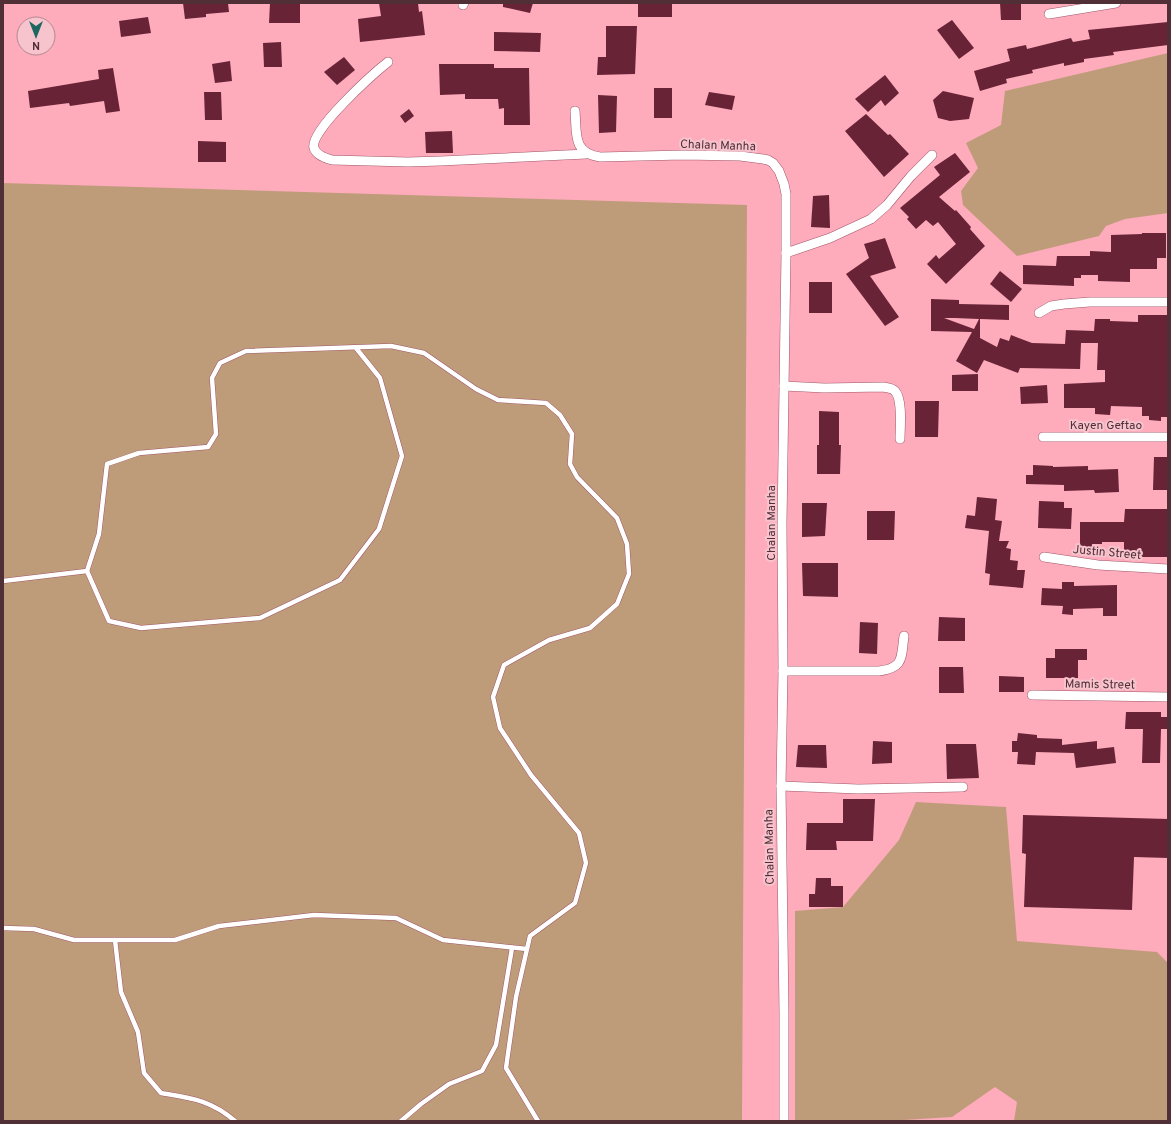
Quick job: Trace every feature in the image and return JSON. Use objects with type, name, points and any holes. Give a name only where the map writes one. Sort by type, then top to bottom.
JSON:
[{"type":"street","points":[[1049,14],[1116,3]]},
{"type":"street","name":"Chalan Manha","points":[[388,62],[372,75],[323,127],[314,140],[314,148],[318,154],[324,158],[332,160],[408,162],[586,154],[600,157],[683,155],[740,156],[768,160],[779,171],[784,184],[786,194],[786,253],[782,524],[783,671],[781,786],[784,1121]]},
{"type":"street","points":[[576,111],[579,146],[586,154]]},
{"type":"street","points":[[786,253],[830,238],[871,219],[887,205],[911,176],[932,155]]},
{"type":"street","points":[[1039,313],[1051,306],[1064,304],[1090,302],[1168,302]]},
{"type":"street","points":[[784,386],[891,389],[897,394],[899,403],[900,439]]},
{"type":"street","name":"Kayen Geftao","points":[[1043,437],[1168,437]]},
{"type":"street","name":"Justin Street","points":[[1044,557],[1098,565],[1168,569]]},
{"type":"street","points":[[783,671],[888,670],[896,667],[900,662],[904,636]]},
{"type":"street","name":"Mamis Street","points":[[1032,695],[1168,697]]},
{"type":"street","points":[[781,786],[858,789],[963,788]]},
{"type":"lane","points":[[356,348],[380,378],[402,456],[379,530],[340,580],[260,618],[141,628],[109,621],[87,571],[99,534],[107,464],[139,453],[208,447],[216,434],[212,378],[220,363],[246,351],[391,346],[424,353],[476,390],[498,400],[546,403],[560,415],[572,434],[570,464],[577,477],[616,518],[627,544],[629,574],[616,604],[590,628],[549,640],[504,664],[493,697],[500,728],[531,775],[579,833],[586,863],[575,903],[530,936],[516,997],[506,1068],[538,1121]]},
{"type":"lane","points":[[3,581],[87,571]]},
{"type":"lane","points":[[3,928],[34,929],[74,940],[175,940],[219,926],[314,915],[396,918],[443,940],[527,950]]},
{"type":"lane","points":[[115,940],[121,992],[138,1032],[144,1073],[161,1093],[198,1099],[225,1113],[235,1121]]},
{"type":"lane","points":[[401,1121],[421,1104],[449,1084],[482,1071],[496,1046],[512,948]]},
{"type":"shaded area","points":[[1168,53],[1168,213],[1125,219],[1106,226],[1099,236],[1017,256],[963,205],[961,191],[978,168],[966,143],[1001,125],[1005,91]]},
{"type":"shaded area","points":[[3,183],[747,205],[742,1121],[3,1121]]},
{"type":"shaded area","points":[[916,802],[1006,807],[1017,941],[1157,952],[1168,963],[1168,1121],[1014,1121],[1017,1102],[995,1087],[952,1117],[888,1121],[795,1121],[795,911],[843,907],[899,840]]},
{"type":"building","points":[[183,3],[228,3],[229,12],[206,14],[206,17],[185,19]]},
{"type":"building","points":[[270,3],[300,3],[300,23],[269,23]]},
{"type":"building","points":[[379,3],[418,3],[419,12],[422,11],[425,35],[360,42],[358,19],[381,16]]},
{"type":"building","points":[[503,3],[533,3],[530,13],[503,7]]},
{"type":"building","points":[[638,3],[672,3],[672,17],[638,17]]},
{"type":"building","points":[[1000,3],[1021,3],[1021,20],[1001,20]]},
{"type":"building","points":[[148,17],[151,33],[121,37],[119,21]]},
{"type":"building","points":[[952,20],[974,48],[959,59],[937,30]]},
{"type":"building","points":[[1168,22],[1168,45],[1113,52],[1114,55],[1084,59],[1084,62],[1064,66],[1064,63],[1032,70],[1033,73],[1006,79],[1007,83],[980,91],[974,71],[1010,61],[1007,49],[1026,45],[1027,49],[1071,38],[1073,42],[1090,39],[1088,30]]},
{"type":"building","points":[[606,26],[637,26],[635,74],[597,75],[598,57],[606,57]]},
{"type":"building","points":[[494,32],[541,33],[540,52],[494,51]]},
{"type":"building","points":[[281,42],[282,67],[264,67],[263,43]]},
{"type":"building","points":[[344,57],[355,70],[337,85],[324,72]]},
{"type":"building","points":[[230,61],[232,81],[215,83],[212,64]]},
{"type":"building","points":[[439,64],[494,64],[494,68],[529,68],[530,125],[504,125],[504,108],[499,109],[498,99],[465,99],[465,94],[440,95]]},
{"type":"building","points":[[113,68],[120,111],[106,113],[104,101],[70,106],[69,103],[30,108],[28,91],[99,79],[98,70]]},
{"type":"building","points":[[885,75],[899,93],[885,106],[881,100],[868,112],[855,99]]},
{"type":"building","points":[[654,88],[672,88],[672,118],[654,118]]},
{"type":"building","points":[[943,91],[974,98],[969,119],[950,121],[938,118],[933,100]]},
{"type":"building","points":[[204,92],[221,92],[222,120],[205,120]]},
{"type":"building","points":[[709,92],[735,96],[732,110],[705,105]]},
{"type":"building","points":[[598,95],[617,96],[616,132],[599,133]]},
{"type":"building","points":[[409,109],[414,116],[405,123],[400,116]]},
{"type":"building","points":[[866,114],[888,135],[890,134],[909,154],[884,177],[845,131]]},
{"type":"building","points":[[452,131],[453,153],[426,153],[425,132]]},
{"type":"building","points":[[198,141],[226,142],[226,162],[198,162]]},
{"type":"building","points":[[955,153],[970,172],[939,197],[955,211],[956,210],[985,246],[946,284],[927,264],[936,255],[939,259],[956,244],[938,222],[933,226],[926,220],[916,229],[907,219],[909,217],[900,208],[940,175],[934,167]]},
{"type":"building","points":[[829,195],[830,228],[811,227],[813,196]]},
{"type":"building","points":[[1166,233],[1166,258],[1157,258],[1157,269],[1130,269],[1130,282],[1098,281],[1098,275],[1081,275],[1081,278],[1074,278],[1074,286],[1023,284],[1023,265],[1056,266],[1057,256],[1090,256],[1090,251],[1111,252],[1111,235]]},
{"type":"building","points":[[885,238],[896,268],[870,276],[899,317],[885,326],[846,274],[869,258],[864,244]]},
{"type":"building","points":[[1000,271],[1022,289],[1011,302],[990,284]]},
{"type":"building","points":[[809,282],[832,282],[832,313],[809,313]]},
{"type":"building","points":[[931,299],[959,300],[959,304],[1009,305],[1009,320],[980,319],[980,338],[997,347],[1000,338],[1009,341],[1011,335],[1032,343],[1065,344],[1066,330],[1094,331],[1095,319],[1138,322],[1138,315],[1168,315],[1167,417],[1161,417],[1161,421],[1149,420],[1149,416],[1142,416],[1142,407],[1111,406],[1110,415],[1095,414],[1095,408],[1064,408],[1064,384],[1105,382],[1105,370],[1097,370],[1098,343],[1081,343],[1080,369],[1020,368],[1018,373],[984,360],[977,373],[956,361],[972,332],[931,331]],"holes":[[[944,318],[979,319],[974,329]]]},
{"type":"building","points":[[978,374],[978,391],[952,391],[952,375]]},
{"type":"building","points":[[1047,385],[1048,403],[1021,404],[1020,387]]},
{"type":"building","points":[[915,401],[939,401],[938,437],[915,437]]},
{"type":"building","points":[[819,411],[839,412],[839,445],[841,445],[840,474],[817,474]]},
{"type":"building","points":[[1154,457],[1168,457],[1168,490],[1153,490]]},
{"type":"building","points":[[1033,465],[1053,467],[1088,466],[1088,470],[1118,469],[1119,492],[1095,493],[1094,490],[1064,491],[1064,485],[1026,484],[1026,475],[1033,475]]},
{"type":"building","points":[[977,497],[997,499],[995,520],[1002,521],[999,541],[1009,541],[1006,548],[1011,549],[1010,560],[1018,561],[1017,570],[1025,570],[1023,588],[989,585],[990,574],[985,573],[989,531],[965,528],[967,515],[975,516]]},
{"type":"building","points":[[1039,501],[1064,502],[1064,508],[1072,508],[1071,529],[1038,528]]},
{"type":"building","points":[[802,503],[827,503],[825,536],[802,537]]},
{"type":"building","points":[[1125,509],[1168,509],[1168,557],[1124,557],[1124,542],[1102,542],[1102,544],[1092,544],[1092,547],[1080,547],[1080,522],[1124,522]]},
{"type":"building","points":[[867,511],[895,511],[894,540],[867,540]]},
{"type":"building","points":[[802,563],[838,563],[838,597],[803,596]]},
{"type":"building","points":[[1062,582],[1074,582],[1074,586],[1117,585],[1117,616],[1103,616],[1103,608],[1073,609],[1073,615],[1062,614],[1063,606],[1041,605],[1042,588],[1062,589]]},
{"type":"building","points":[[939,617],[965,618],[965,641],[938,641]]},
{"type":"building","points":[[860,622],[878,623],[877,654],[859,653]]},
{"type":"building","points":[[1055,649],[1087,649],[1087,660],[1078,660],[1078,678],[1046,678],[1046,658],[1055,658]]},
{"type":"building","points":[[939,667],[963,667],[964,693],[939,693]]},
{"type":"building","points":[[999,676],[1024,677],[1024,692],[999,692]]},
{"type":"building","points":[[1126,712],[1161,712],[1161,717],[1168,717],[1168,729],[1161,729],[1160,763],[1142,763],[1143,729],[1125,729]]},
{"type":"building","points":[[1018,733],[1037,735],[1037,738],[1062,739],[1062,745],[1097,741],[1097,749],[1114,747],[1116,763],[1076,768],[1074,753],[1036,752],[1035,765],[1017,764],[1018,752],[1012,752],[1012,741],[1017,741]]},
{"type":"building","points":[[873,741],[892,742],[892,763],[872,764]]},
{"type":"building","points":[[946,744],[976,744],[979,778],[947,779]]},
{"type":"building","points":[[798,745],[826,745],[827,768],[796,767]]},
{"type":"building","points":[[843,799],[875,799],[873,841],[836,841],[837,850],[806,850],[807,823],[843,823]]},
{"type":"building","points":[[1023,815],[1168,819],[1168,858],[1134,857],[1132,910],[1024,907],[1026,854],[1022,853]]},
{"type":"building","points":[[816,878],[831,878],[831,886],[843,886],[843,907],[809,907],[809,894],[815,894]]}]
